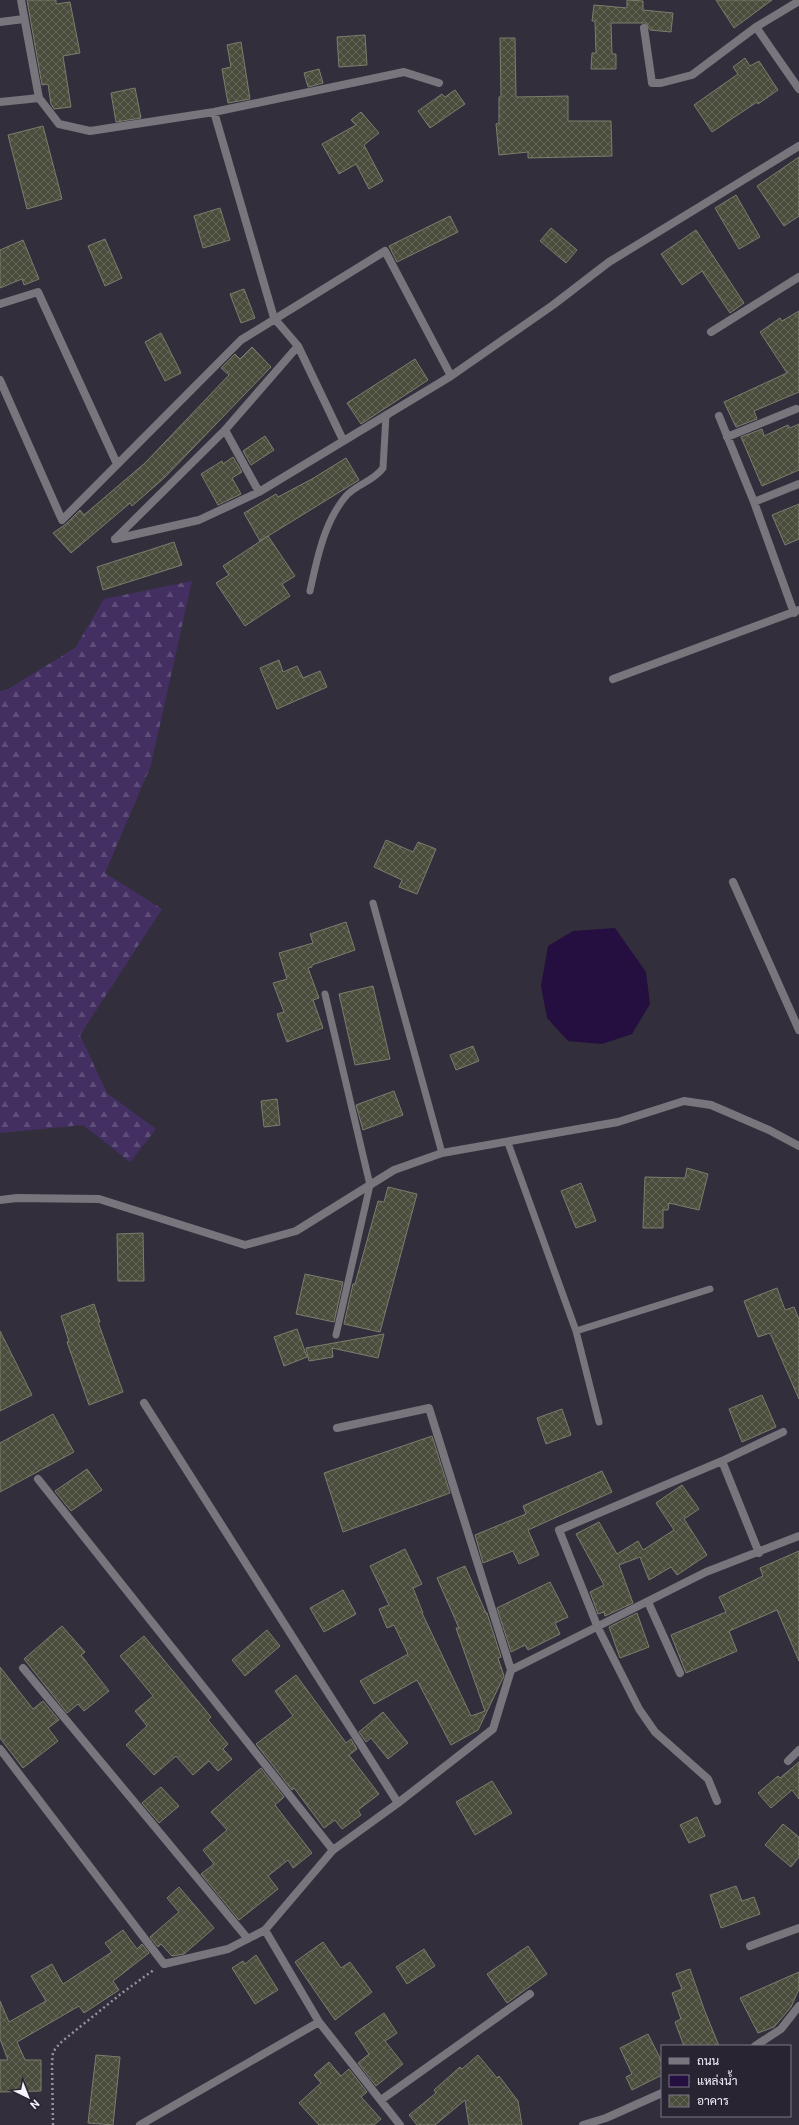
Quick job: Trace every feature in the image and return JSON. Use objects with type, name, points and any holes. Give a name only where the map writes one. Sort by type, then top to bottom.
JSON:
[{"type":"street","points":[[21,0],[39,98],[59,124],[90,131],[214,112],[404,72],[439,82]]},
{"type":"street","points":[[644,28],[652,83],[661,83],[692,75],[756,27],[799,1]]},
{"type":"street","points":[[0,22],[24,19]]},
{"type":"street","points":[[756,27],[799,89]]},
{"type":"street","points":[[0,102],[39,98]]},
{"type":"street","points":[[214,112],[274,318],[298,346],[343,440]]},
{"type":"street","points":[[298,346],[225,430],[115,539],[199,520],[260,492],[343,440],[451,376],[553,306],[609,262],[799,146]]},
{"type":"street","points":[[0,380],[62,520],[241,340],[274,318],[385,251],[451,376]]},
{"type":"street","points":[[711,332],[799,277]]},
{"type":"street","points":[[0,304],[38,292],[118,464]]},
{"type":"street","points":[[727,436],[796,409]]},
{"type":"street","points":[[613,679],[796,612],[720,416]]},
{"type":"street","points":[[225,430],[260,492]]},
{"type":"street","points":[[754,502],[799,484]]},
{"type":"street","points":[[733,882],[799,1030]]},
{"type":"street","points":[[0,1200],[17,1198],[99,1199],[245,1245],[296,1231],[394,1170],[442,1153],[508,1143],[618,1122],[684,1101],[711,1105],[769,1130],[799,1146]]},
{"type":"street","points":[[144,1403],[398,1803]]},
{"type":"street","points":[[0,1749],[164,1964],[228,1949],[265,1930],[332,1850],[398,1803],[493,1730],[511,1670],[429,1408],[336,1428]]},
{"type":"street","points":[[717,1801],[708,1779],[655,1732],[639,1708],[598,1628],[559,1530],[722,1461],[783,1432]]},
{"type":"street","points":[[722,1461],[759,1553]]},
{"type":"street","points":[[38,1479],[332,1850]]},
{"type":"street","points":[[511,1670],[598,1628],[706,1572],[759,1553],[799,1536]]},
{"type":"street","points":[[648,1602],[680,1673]]},
{"type":"street","points":[[23,1668],[248,1939]]},
{"type":"street","points":[[788,1761],[799,1750]]},
{"type":"street","points":[[750,1946],[799,1928]]},
{"type":"street","points":[[265,1930],[319,2022],[400,2125]]},
{"type":"street","points":[[381,2100],[530,1994]]},
{"type":"street","points":[[756,2045],[781,2029],[799,2006]]},
{"type":"street","points":[[140,2125],[319,2022]]},
{"type":"street","points":[[583,2125],[607,2122],[661,2094]]},
{"type":"lane","points":[[310,591],[320,547],[334,516],[346,497],[357,487],[379,474],[383,468],[386,414]]},
{"type":"lane","points":[[373,903],[442,1153]]},
{"type":"lane","points":[[325,994],[370,1186],[336,1335]]},
{"type":"lane","points":[[508,1143],[576,1331],[599,1422]]},
{"type":"lane","points":[[576,1331],[710,1289]]},
{"type":"path","points":[[53,2125],[51,2080],[53,2052],[60,2043],[122,1993],[145,1975],[164,1964]]},
{"type":"green space","points":[[192,581],[151,765],[105,873],[162,909],[80,1035],[107,1093],[156,1129],[130,1162],[83,1125],[0,1133],[0,691],[8,689],[75,648],[104,599]]},
{"type":"water","points":[[615,928],[646,972],[650,1004],[632,1034],[602,1044],[568,1041],[547,1018],[541,986],[548,946],[573,931]]},
{"type":"building","points":[[27,0],[56,0],[56,4],[70,2],[80,53],[63,56],[71,107],[54,109],[51,104],[48,84],[42,85]]},
{"type":"building","points":[[627,0],[643,1],[643,10],[673,13],[671,32],[650,30],[646,23],[611,23],[612,54],[616,54],[616,69],[591,69],[592,53],[596,53],[595,21],[592,21],[594,5],[627,8]]},
{"type":"building","points":[[716,0],[772,0],[734,28]]},
{"type":"building","points":[[365,35],[367,65],[339,67],[337,37]]},
{"type":"building","points":[[500,38],[515,38],[516,97],[568,96],[568,121],[611,121],[612,156],[528,158],[528,152],[499,155],[496,124],[499,123],[499,97],[501,97]]},
{"type":"building","points":[[241,42],[250,99],[228,103],[222,69],[231,67],[227,45]]},
{"type":"building","points":[[745,58],[750,66],[759,61],[778,90],[712,132],[694,105],[738,74],[733,67]]},
{"type":"building","points":[[319,69],[323,83],[308,87],[304,73]]},
{"type":"building","points":[[135,88],[141,118],[116,122],[111,93]]},
{"type":"building","points":[[455,90],[465,104],[430,128],[418,111],[442,94],[445,97]]},
{"type":"building","points":[[361,112],[379,133],[364,145],[383,181],[369,189],[356,164],[339,174],[322,144],[356,125],[351,120]]},
{"type":"building","points":[[43,126],[62,199],[27,209],[8,135]]},
{"type":"building","points":[[799,157],[799,216],[784,226],[757,186]]},
{"type":"building","points":[[736,195],[760,237],[739,249],[715,208]]},
{"type":"building","points":[[220,208],[230,240],[203,248],[194,216]]},
{"type":"building","points":[[450,216],[458,232],[397,262],[389,246]]},
{"type":"building","points":[[551,228],[577,250],[566,263],[540,241]]},
{"type":"building","points":[[696,230],[744,303],[730,313],[702,271],[682,285],[661,254]]},
{"type":"building","points":[[105,239],[122,278],[105,286],[88,246]]},
{"type":"building","points":[[23,240],[39,279],[24,285],[22,279],[0,288],[0,250]]},
{"type":"building","points":[[244,289],[255,318],[241,323],[230,294]]},
{"type":"building","points":[[799,311],[799,392],[754,411],[757,419],[736,427],[724,402],[787,373],[760,332],[780,318],[782,321]]},
{"type":"building","points":[[161,333],[181,373],[165,381],[145,342]]},
{"type":"building","points":[[252,347],[271,367],[164,478],[132,506],[130,503],[71,553],[53,533],[66,524],[80,510],[84,515],[145,463],[229,375],[221,368],[235,354],[240,359]]},
{"type":"building","points":[[415,359],[428,380],[361,424],[347,403]]},
{"type":"building","points":[[799,424],[799,470],[762,486],[741,437],[762,429],[764,436],[788,425],[790,428]]},
{"type":"building","points":[[265,436],[274,450],[251,465],[243,451]]},
{"type":"building","points":[[233,457],[242,472],[232,478],[241,494],[218,505],[201,474],[222,461],[223,464]]},
{"type":"building","points":[[346,458],[359,480],[260,541],[244,513],[276,494],[278,497],[312,479]]},
{"type":"building","points":[[799,504],[799,539],[785,545],[772,515]]},
{"type":"building","points":[[268,536],[295,576],[282,584],[290,596],[245,626],[216,583],[229,575],[223,566]]},
{"type":"building","points":[[174,542],[182,565],[103,590],[97,567]]},
{"type":"building","points":[[279,660],[283,672],[297,666],[303,678],[320,671],[327,687],[277,709],[260,668]]},
{"type":"building","points":[[386,840],[413,852],[418,842],[436,849],[417,894],[399,887],[402,880],[374,867]]},
{"type":"building","points":[[346,922],[355,950],[312,965],[312,967],[308,968],[319,998],[313,1000],[323,1028],[287,1042],[277,1014],[284,1012],[273,983],[287,979],[279,953],[313,943],[310,934]]},
{"type":"building","points":[[373,986],[390,1059],[355,1065],[339,994]]},
{"type":"building","points":[[473,1046],[479,1061],[456,1070],[450,1055]]},
{"type":"building","points":[[394,1091],[403,1115],[363,1130],[356,1105]]},
{"type":"building","points":[[277,1099],[280,1125],[264,1127],[261,1101]]},
{"type":"building","points":[[687,1168],[708,1174],[699,1210],[669,1203],[668,1210],[663,1210],[663,1228],[643,1228],[645,1177],[685,1178]]},
{"type":"building","points":[[581,1183],[596,1221],[576,1228],[561,1191]]},
{"type":"building","points":[[388,1187],[417,1194],[380,1332],[344,1324],[353,1284],[355,1284],[378,1201],[384,1202]]},
{"type":"building","points":[[143,1233],[144,1281],[118,1281],[117,1234]]},
{"type":"building","points":[[305,1274],[343,1282],[334,1322],[296,1314]]},
{"type":"building","points":[[777,1288],[785,1310],[794,1307],[799,1319],[799,1399],[770,1333],[758,1337],[744,1301]]},
{"type":"building","points":[[94,1304],[100,1322],[98,1322],[123,1392],[89,1405],[67,1342],[69,1342],[61,1316]]},
{"type":"building","points":[[297,1329],[307,1357],[284,1366],[274,1337]]},
{"type":"building","points":[[0,1331],[32,1395],[0,1411]]},
{"type":"building","points":[[384,1334],[378,1358],[332,1348],[333,1357],[309,1361],[306,1348]]},
{"type":"building","points":[[762,1395],[776,1427],[742,1442],[729,1409]]},
{"type":"building","points":[[562,1409],[571,1435],[546,1444],[537,1418]]},
{"type":"building","points":[[53,1414],[74,1452],[0,1492],[0,1443]]},
{"type":"building","points":[[432,1436],[450,1493],[343,1532],[324,1473]]},
{"type":"building","points":[[87,1469],[102,1490],[71,1511],[55,1491]]},
{"type":"building","points":[[602,1471],[612,1492],[528,1530],[539,1555],[519,1564],[513,1551],[483,1563],[475,1535],[526,1514],[523,1506]]},
{"type":"building","points":[[682,1485],[699,1509],[684,1519],[707,1555],[677,1575],[671,1567],[649,1580],[640,1557],[619,1565],[633,1603],[605,1616],[604,1612],[598,1614],[590,1592],[604,1585],[576,1534],[599,1522],[617,1554],[638,1541],[643,1550],[674,1530],[656,1503]]},
{"type":"building","points":[[405,1549],[422,1584],[413,1588],[422,1613],[471,1716],[485,1711],[456,1628],[459,1628],[437,1578],[465,1566],[487,1613],[501,1657],[498,1658],[504,1676],[478,1730],[451,1745],[417,1680],[374,1704],[360,1681],[408,1654],[394,1625],[387,1628],[379,1609],[389,1605],[370,1566]]},
{"type":"building","points":[[799,1551],[799,1661],[777,1610],[729,1631],[737,1651],[686,1673],[671,1635],[726,1612],[719,1597],[763,1576],[760,1568]]},
{"type":"building","points":[[550,1582],[568,1617],[555,1623],[560,1634],[528,1650],[525,1645],[511,1652],[497,1608]]},
{"type":"building","points":[[343,1590],[356,1614],[324,1632],[310,1608]]},
{"type":"building","points":[[637,1613],[649,1647],[620,1658],[609,1627]]},
{"type":"building","points":[[62,1626],[85,1652],[81,1655],[109,1691],[84,1711],[78,1704],[67,1713],[24,1659]]},
{"type":"building","points":[[267,1630],[280,1646],[245,1676],[232,1660]]},
{"type":"building","points":[[144,1636],[211,1717],[208,1720],[228,1744],[223,1749],[232,1759],[218,1771],[209,1761],[193,1775],[176,1756],[154,1775],[126,1745],[147,1726],[135,1711],[153,1696],[120,1656]]},
{"type":"building","points":[[0,1667],[33,1709],[43,1701],[59,1720],[48,1728],[58,1741],[23,1768],[0,1738]]},
{"type":"building","points":[[296,1675],[346,1743],[351,1739],[357,1749],[349,1755],[379,1794],[358,1810],[361,1815],[342,1829],[335,1820],[324,1828],[294,1788],[292,1790],[256,1744],[293,1716],[275,1691]]},
{"type":"building","points":[[383,1712],[408,1743],[388,1759],[371,1738],[366,1742],[359,1732]]},
{"type":"building","points":[[799,1762],[799,1799],[792,1790],[771,1808],[758,1793],[778,1776],[780,1778]]},
{"type":"building","points":[[261,1768],[284,1797],[275,1805],[312,1853],[293,1868],[288,1860],[268,1876],[278,1889],[239,1920],[201,1874],[214,1864],[203,1850],[227,1830],[211,1812]]},
{"type":"building","points":[[492,1781],[512,1813],[475,1835],[456,1802]]},
{"type":"building","points":[[161,1787],[179,1806],[159,1823],[142,1803]]},
{"type":"building","points":[[697,1817],[705,1836],[689,1843],[680,1825]]},
{"type":"building","points":[[783,1824],[799,1837],[799,1857],[791,1867],[765,1845]]},
{"type":"building","points":[[736,1886],[742,1901],[754,1897],[760,1914],[721,1928],[710,1895]]},
{"type":"building","points":[[179,1887],[214,1928],[184,1954],[172,1956],[161,1944],[158,1947],[150,1937],[179,1912],[167,1898]]},
{"type":"building","points":[[123,1930],[137,1949],[142,1944],[149,1953],[113,1981],[119,1990],[84,2013],[79,2006],[17,2042],[25,2060],[41,2060],[41,2091],[0,2092],[0,2060],[8,2060],[0,2039],[0,2001],[9,2022],[46,2001],[31,1976],[52,1964],[63,1984],[112,1952],[105,1943]]},
{"type":"building","points":[[323,1942],[341,1968],[350,1962],[372,1992],[335,2020],[295,1962]]},
{"type":"building","points":[[528,1946],[547,1974],[507,2003],[487,1974]]},
{"type":"building","points":[[424,1949],[435,1966],[407,1984],[396,1967]]},
{"type":"building","points":[[256,1955],[278,1990],[255,2004],[232,1968],[243,1961],[245,1964]]},
{"type":"building","points":[[690,1969],[719,2045],[684,2045],[675,2022],[681,2019],[672,1993],[682,1989],[676,1974]]},
{"type":"building","points":[[799,1972],[799,1989],[791,2007],[774,2027],[758,2033],[740,1998]]},
{"type":"building","points":[[384,2013],[397,2033],[385,2041],[403,2064],[376,2086],[358,2063],[369,2054],[355,2033]]},
{"type":"building","points":[[648,2034],[661,2060],[661,2076],[632,2090],[626,2077],[632,2074],[620,2048]]},
{"type":"building","points":[[96,2055],[120,2057],[113,2125],[88,2123]]},
{"type":"building","points":[[478,2055],[497,2078],[499,2076],[518,2101],[522,2125],[469,2125],[465,2100],[435,2125],[417,2125],[409,2115],[436,2093],[434,2090],[460,2067],[462,2069]]},
{"type":"building","points":[[329,2062],[341,2076],[349,2069],[367,2092],[361,2097],[381,2119],[374,2125],[319,2125],[299,2103],[321,2083],[314,2075]]}]
